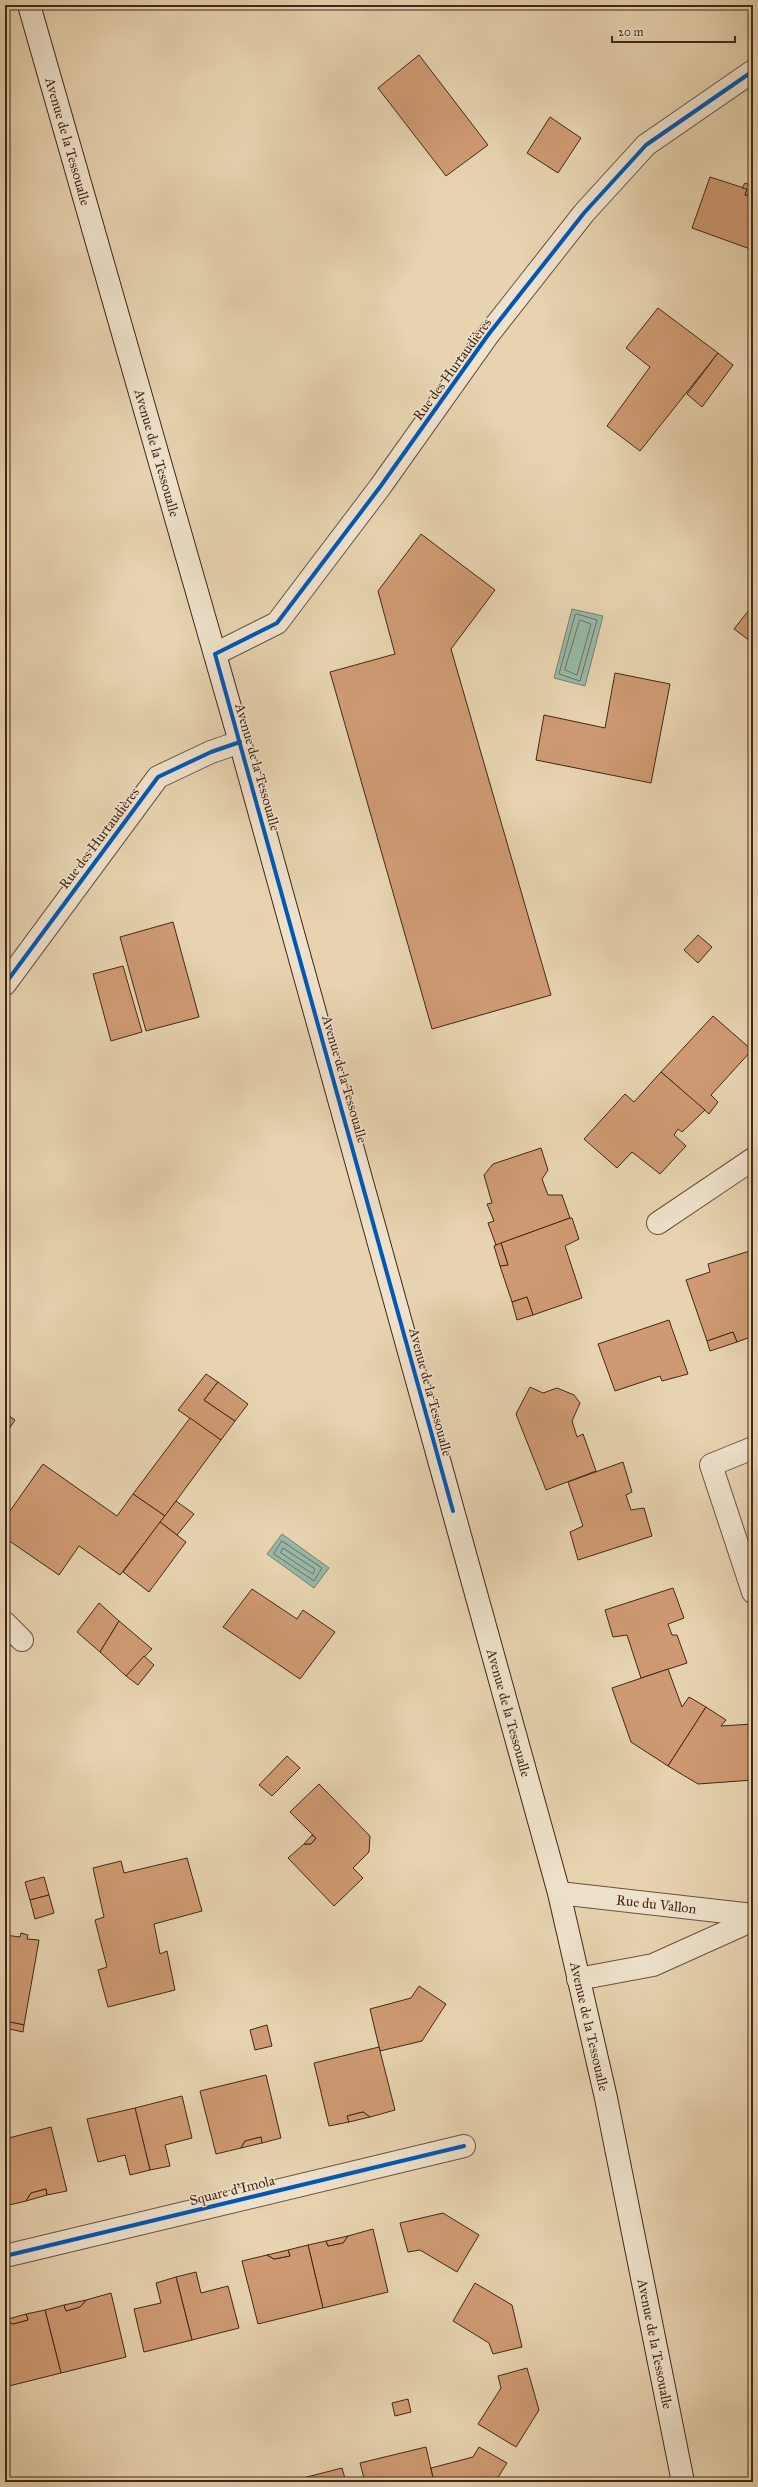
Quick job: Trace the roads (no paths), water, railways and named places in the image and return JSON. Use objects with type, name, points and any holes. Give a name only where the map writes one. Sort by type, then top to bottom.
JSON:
[{"type":"main road","name":"Avenue de la Tessoualle","points":[[29,5],[240,742],[559,1893],[606,2098],[683,2482]]},
{"type":"main road","name":"Rue des Hurtaudières","points":[[215,654],[277,623],[380,487],[488,335],[584,213],[646,145],[753,71]]},
{"type":"main road","name":"Rue des Hurtaudières","points":[[5,984],[158,777],[211,752],[240,742]]},
{"type":"main road","points":[[658,1223],[753,1159]]},
{"type":"main road","points":[[753,1448],[711,1465],[753,1592]]},
{"type":"main road","points":[[5,1623],[22,1640]]},
{"type":"main road","name":"Rue du Vallon","points":[[559,1893],[753,1916]]},
{"type":"main road","points":[[578,1979],[653,1965],[753,1920]]},
{"type":"main road","name":"Square d’Imola","points":[[5,2256],[464,2146]]},
{"type":"water","points":[[572,609],[603,616],[585,686],[554,678]]},
{"type":"water","points":[[282,1534],[329,1568],[314,1588],[267,1554]]}]
